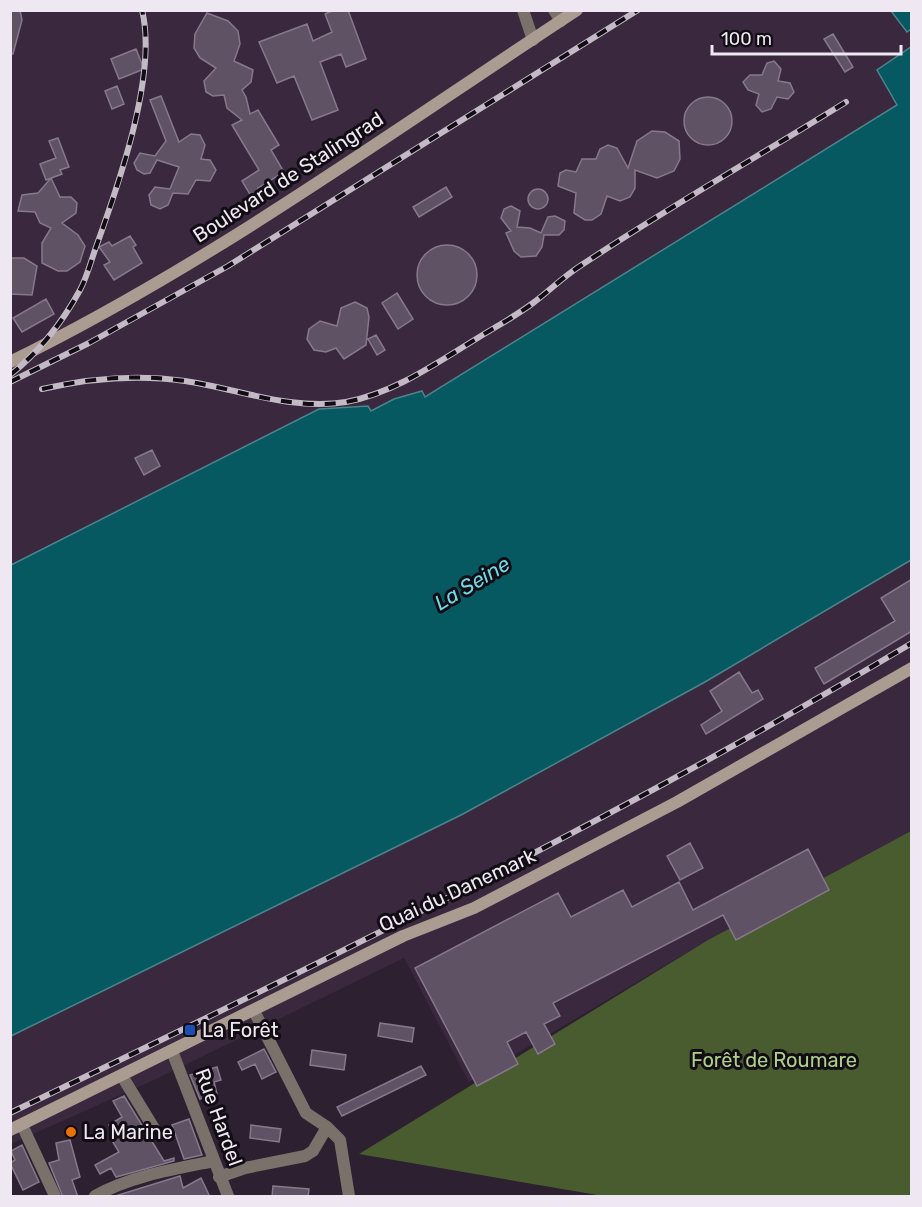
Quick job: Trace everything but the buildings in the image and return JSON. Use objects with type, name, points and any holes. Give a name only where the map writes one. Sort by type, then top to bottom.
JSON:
[{"type":"main road","name":"Boulevard de Stalingrad","points":[[10,362],[70,333],[255,223],[533,40],[557,16],[578,10]]},
{"type":"main road","name":"Quai du Danemark","points":[[16,1127],[403,936],[474,908],[677,802],[912,668]]},
{"type":"street","points":[[523,10],[533,40]]},
{"type":"street","points":[[254,1011],[306,1113],[327,1127],[339,1140],[349,1197]]},
{"type":"street","name":"Rue Hardel","points":[[172,1051],[228,1197]]},
{"type":"street","points":[[122,1076],[158,1135]]},
{"type":"street","points":[[16,1127],[55,1197]]},
{"type":"street","points":[[219,1177],[245,1168],[305,1156],[313,1151],[327,1127]]},
{"type":"street","points":[[96,1197],[114,1186],[171,1169],[214,1161]]},
{"type":"shaded area","points":[[11,11],[911,11],[911,47],[877,70],[897,105],[425,397],[421,391],[394,399],[371,411],[318,409],[11,565]]},
{"type":"shaded area","points":[[911,508],[911,831],[708,940],[469,1082],[404,958],[156,1079],[11,1144],[10,1021]]},
{"type":"green space","name":"Forêt de Roumare","points":[[911,831],[911,1196],[603,1196],[359,1154],[708,940]]},
{"type":"water","points":[[891,11],[911,11],[911,29],[907,32]]},
{"type":"water","name":"La Seine","points":[[911,47],[911,560],[705,682],[461,815],[11,1036],[11,565],[319,409],[368,406],[371,411],[394,399],[422,391],[425,397],[897,105],[877,70]]},
{"type":"railway","points":[[10,375],[31,357],[58,325],[87,274],[115,193],[140,97],[145,65],[146,36],[142,10]]},
{"type":"railway","points":[[10,382],[89,343],[228,266],[638,10]]},
{"type":"railway","points":[[42,389],[95,380],[167,379],[306,404],[346,402],[381,392],[430,368],[513,317],[574,270],[612,245],[846,102]]},
{"type":"railway","points":[[10,1113],[353,946],[466,888],[691,769],[912,643]]},
{"type":"place","name":"La Forêt","points":[[190,1030]]},
{"type":"place","name":"La Marine","points":[[71,1132]]}]
